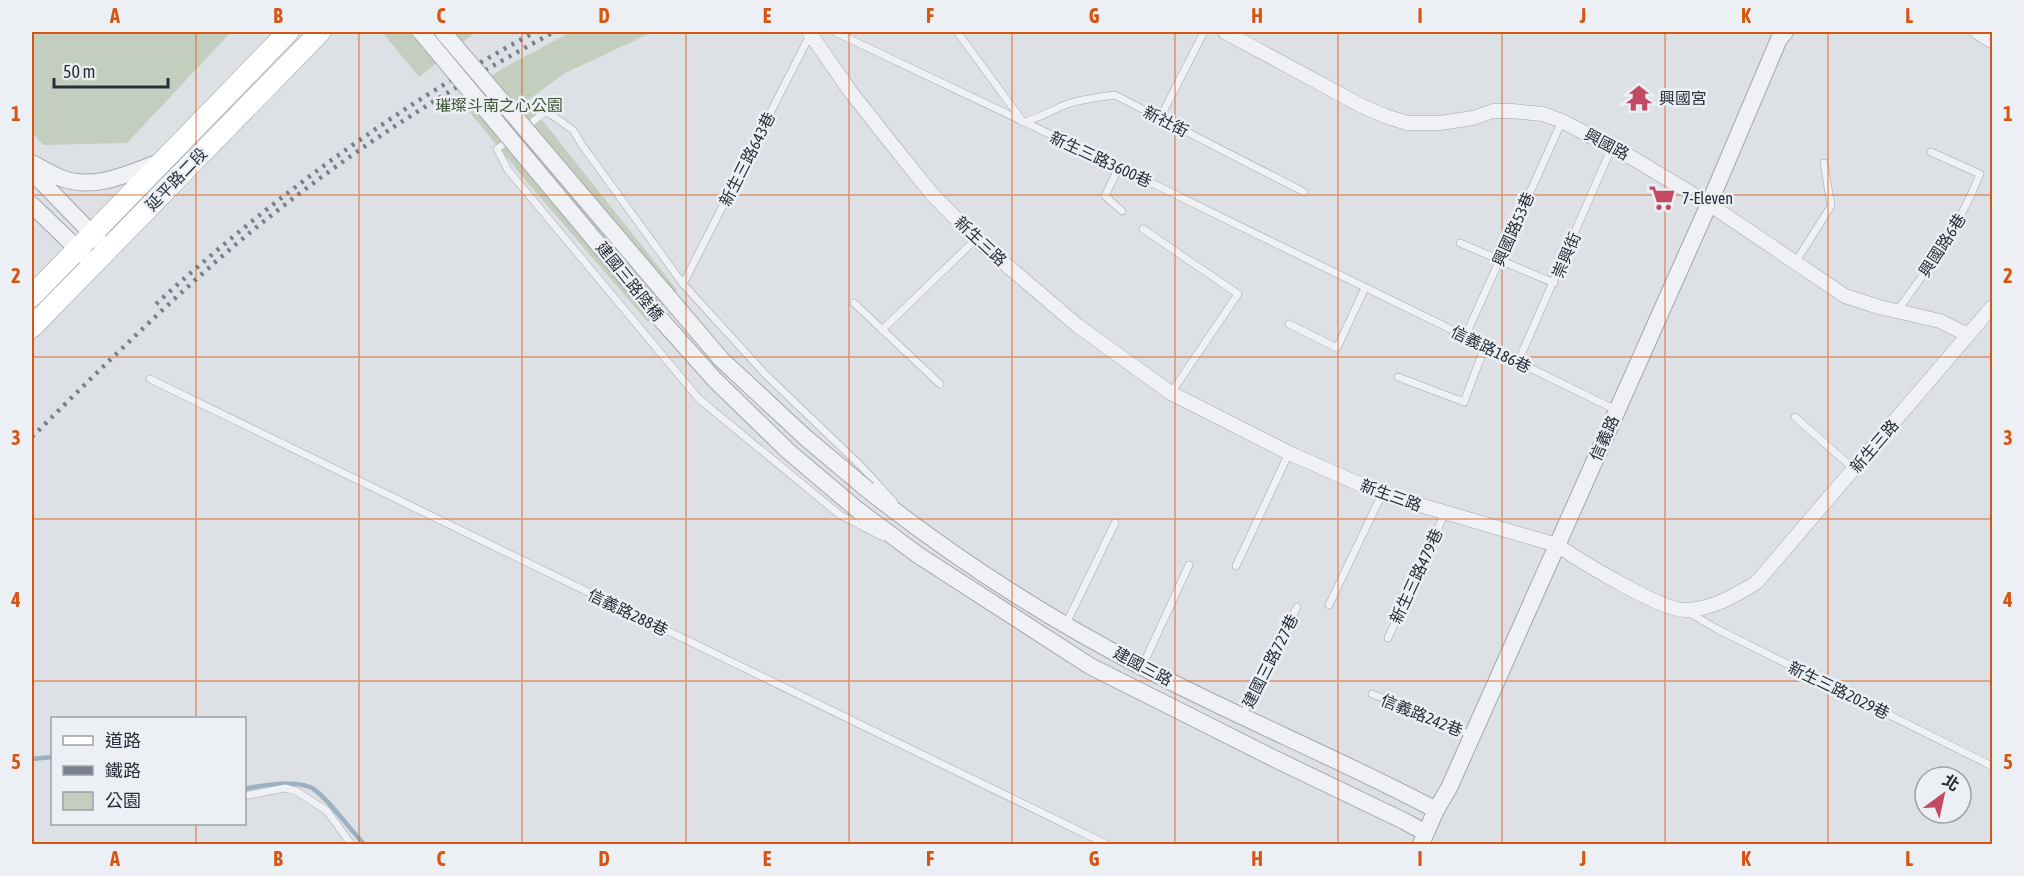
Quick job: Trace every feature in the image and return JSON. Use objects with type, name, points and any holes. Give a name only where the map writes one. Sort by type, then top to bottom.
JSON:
[{"type":"main road","name":"延平路二段","points":[[32,296],[288,32]]},
{"type":"main road","name":"延平路二段","points":[[32,327],[320,32]]},
{"type":"street","name":"建國三路陸橋","points":[[421,32],[664,323],[715,380],[788,451],[859,511]]},
{"type":"street","name":"建國三路陸橋","points":[[444,32],[721,359],[806,438],[868,490]]},
{"type":"street","name":"新生三路","points":[[811,32],[850,91],[891,143],[932,194],[976,239],[1078,326],[1171,393],[1289,453],[1382,494],[1557,545],[1582,562],[1635,591],[1686,611],[1726,601],[1756,583],[1992,307]]},
{"type":"street","name":"興國路","points":[[1225,32],[1360,105],[1407,123],[1440,123],[1473,118],[1493,111],[1544,114],[1562,121],[1612,147],[1709,204],[1845,296],[1879,308],[1940,321],[1968,335]]},
{"type":"street","points":[[1977,32],[1992,41]]},
{"type":"street","name":"信義路","points":[[1424,839],[1436,810],[1449,788],[1709,204],[1782,34]]},
{"type":"street","points":[[32,163],[62,179],[88,183],[106,181],[164,160]]},
{"type":"street","points":[[32,172],[85,241],[100,256]]},
{"type":"street","points":[[32,205],[85,241]]},
{"type":"street","name":"建國三路","points":[[868,490],[921,531],[1017,597],[1142,667],[1436,810]]},
{"type":"street","name":"建國三路","points":[[859,511],[918,555],[1090,666],[1424,839]]},
{"type":"lane","name":"新生三路643巷","points":[[683,284],[811,32]]},
{"type":"lane","name":"新生三路3600巷","points":[[835,32],[1119,167],[1365,288]]},
{"type":"lane","points":[[959,32],[1023,122]]},
{"type":"lane","points":[[1160,118],[1204,32]]},
{"type":"lane","name":"新社街","points":[[1023,122],[1038,119],[1065,105],[1090,98],[1115,95],[1304,192]]},
{"type":"lane","points":[[918,555],[840,515],[699,399],[508,170],[497,149],[546,111],[573,130],[683,284],[765,374],[862,467],[921,531]]},
{"type":"lane","name":"興國路53巷","points":[[1465,337],[1562,121]]},
{"type":"lane","name":"崇興街","points":[[1518,362],[1612,147]]},
{"type":"lane","name":"興國路6巷","points":[[1897,311],[1945,244],[1968,204],[1980,174],[1931,152]]},
{"type":"lane","points":[[1795,262],[1831,206],[1824,163]]},
{"type":"lane","points":[[1119,167],[1105,196],[1122,212]]},
{"type":"lane","points":[[1143,229],[1238,294],[1171,393]]},
{"type":"lane","points":[[882,330],[976,239]]},
{"type":"lane","points":[[1460,243],[1554,283]]},
{"type":"lane","points":[[1289,324],[1337,348],[1365,288]]},
{"type":"lane","name":"信義路186巷","points":[[1365,288],[1616,410]]},
{"type":"lane","points":[[854,303],[940,384]]},
{"type":"lane","points":[[1398,377],[1464,402],[1485,346]]},
{"type":"lane","name":"信義路288巷","points":[[150,379],[1106,844]]},
{"type":"lane","points":[[1795,417],[1854,468]]},
{"type":"lane","points":[[1236,566],[1289,453]]},
{"type":"lane","points":[[1329,605],[1382,494]]},
{"type":"lane","name":"新生三路479巷","points":[[1388,638],[1445,513]]},
{"type":"lane","points":[[1066,624],[1115,523]]},
{"type":"lane","points":[[1142,667],[1189,565]]},
{"type":"lane","name":"建國三路727巷","points":[[1242,716],[1297,607]]},
{"type":"lane","name":"新生三路2029巷","points":[[1686,611],[1717,629],[1992,766]]},
{"type":"lane","name":"信義路242巷","points":[[1372,694],[1441,720],[1472,736]]},
{"type":"lane","points":[[246,796],[285,788],[296,791],[327,811],[351,844]]},
{"type":"green space","points":[[32,32],[231,32],[127,143],[43,145],[32,132]]},
{"type":"green space","points":[[382,32],[476,32],[419,77]]},
{"type":"green space","name":"璀璨斗南之心公園","points":[[571,32],[653,32],[565,73],[527,101],[677,290],[648,322],[458,98],[507,66]]},
{"type":"waterway","points":[[32,759],[51,757]]},
{"type":"waterway","points":[[246,789],[286,784],[310,787],[330,804],[364,844]]},
{"type":"railway","points":[[156,304],[245,227],[337,156],[434,91],[535,32]]},
{"type":"railway","points":[[32,437],[124,346],[220,258],[298,194],[423,108],[554,32]]},
{"type":"place","name":"興國宮","points":[[1639,98]]},
{"type":"place","name":"7-Eleven","points":[[1662,198]]}]
